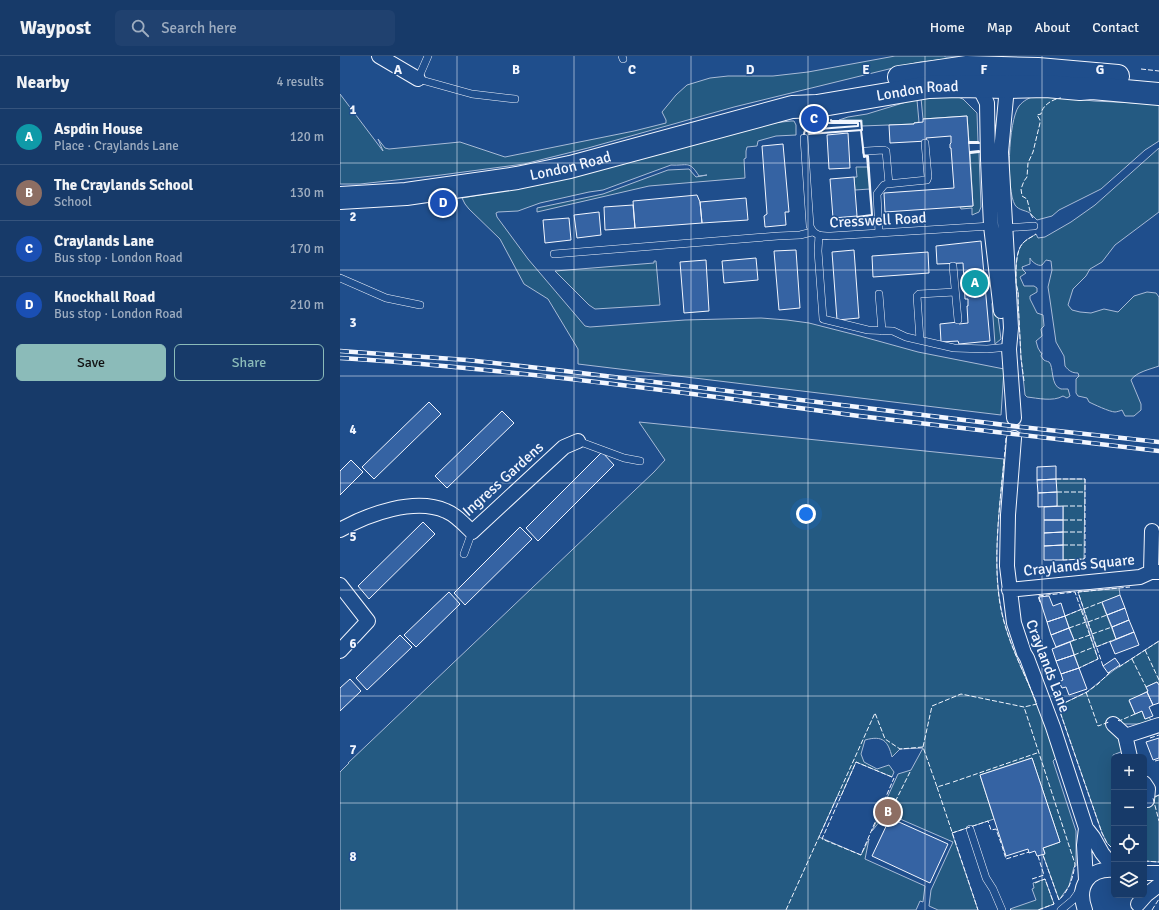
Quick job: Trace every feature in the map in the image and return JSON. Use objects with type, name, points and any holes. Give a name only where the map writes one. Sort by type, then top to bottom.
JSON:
[{"type":"main road","name":"London Road","points":[[340,198],[406,194],[525,177],[570,167],[796,106],[816,96],[890,79],[945,69],[967,67],[1030,69],[1101,74],[1159,82]]},
{"type":"main road","points":[[967,67],[976,75],[1006,77],[1008,79],[1007,87]]},
{"type":"main road","name":"London Road","points":[[796,106],[817,106],[929,87],[1007,87],[1030,69]]},
{"type":"main road","name":"London Road","points":[[1030,69],[1046,86],[1080,89],[1092,88],[1159,94]]},
{"type":"street","points":[[379,56],[418,79]]},
{"type":"street","points":[[979,87],[987,103],[987,148],[1011,328],[1009,348],[1014,418]]},
{"type":"street","points":[[998,227],[1001,144],[1007,87]]},
{"type":"street","name":"Craylands Lane","points":[[1014,438],[1006,566],[1012,618],[1018,637],[1045,704],[1086,828],[1111,865]]},
{"type":"street","name":"Ingress Gardens","points":[[340,530],[358,521],[388,510],[421,505],[431,506],[446,511],[472,532],[564,447],[578,441]]},
{"type":"street","name":"Craylands Square","points":[[1009,590],[1140,577],[1155,572],[1152,531]]},
{"type":"street","points":[[340,586],[368,621],[340,651]]},
{"type":"street","points":[[1113,724],[1125,736],[1129,754]]},
{"type":"street","points":[[1125,736],[1159,725]]},
{"type":"street","points":[[1147,788],[1147,800]]},
{"type":"street","name":"Craylands Lane","points":[[1085,910],[1083,893],[1086,880],[1084,845],[1086,828]]},
{"type":"street","name":"Craylands Lane","points":[[1086,880],[1098,871],[1111,869]]},
{"type":"street","points":[[1147,873],[1159,873]]},
{"type":"street","points":[[1138,903],[1159,885]]},
{"type":"lane","points":[[428,56],[418,79],[472,94],[515,99]]},
{"type":"lane","name":"Cresswell Road","points":[[804,138],[810,226],[812,232],[819,235],[1034,226]]},
{"type":"lane","points":[[879,233],[877,195],[884,185],[927,180],[925,143]]},
{"type":"lane","points":[[866,151],[886,151],[890,184]]},
{"type":"lane","points":[[554,254],[800,235],[812,232]]},
{"type":"lane","points":[[819,235],[818,251],[823,319],[868,330],[893,331],[906,337],[954,348],[1009,348]]},
{"type":"lane","points":[[953,266],[958,320]]},
{"type":"lane","points":[[340,278],[386,298],[420,305]]},
{"type":"lane","points":[[920,340],[917,296],[919,294],[955,292]]},
{"type":"lane","points":[[879,294],[882,331]]},
{"type":"lane","points":[[578,441],[624,458],[640,461]]},
{"type":"lane","points":[[464,554],[472,532]]},
{"type":"lane","points":[[970,830],[986,878],[995,893],[1002,910]]},
{"type":"lane","points":[[1061,910],[1073,900],[1086,880]]},
{"type":"shaded area","points":[[895,56],[972,56],[920,62],[893,68],[734,107],[588,148],[524,164],[360,184],[340,184],[340,94],[383,151],[378,139],[385,148],[389,149],[460,142],[505,157],[634,131],[666,123],[662,112],[676,95],[687,85],[710,78],[728,76],[773,76],[808,72]]},
{"type":"shaded area","points":[[1037,95],[1094,101],[1159,104],[1159,141],[1145,150],[1101,189],[1059,210],[1052,216],[1037,220],[1029,213],[1015,205],[1012,197],[1009,171],[1012,126],[1015,114],[1023,102]]},
{"type":"shaded area","points":[[958,97],[963,99],[977,113],[978,142],[969,142],[967,116],[923,119],[921,98]]},
{"type":"shaded area","points":[[916,99],[919,122],[914,124],[862,126],[862,120],[839,120],[867,114]]},
{"type":"shaded area","points":[[794,121],[796,125],[796,135],[776,136],[758,141],[757,146],[747,147],[746,158],[744,159],[745,178],[649,186],[537,212],[537,208],[603,194],[668,170],[689,169],[696,177],[707,175],[699,176],[693,168],[688,165],[671,165],[603,190],[540,203],[518,211],[498,212],[496,213],[497,217],[528,259],[585,326],[590,327],[685,320],[761,318],[809,323],[918,352],[1004,369],[1001,415],[578,364],[578,349],[548,299],[524,284],[500,239],[469,209],[462,198],[530,186],[773,123]]},
{"type":"shaded area","points":[[1159,148],[1159,212],[1115,245],[1102,262],[1090,269],[1086,276],[1073,289],[1068,305],[1072,310],[1080,312],[1091,313],[1104,309],[1118,312],[1134,296],[1147,292],[1156,293],[1159,297],[1159,366],[1140,373],[1131,380],[1141,404],[1141,410],[1134,416],[1125,416],[1122,410],[1115,412],[1109,411],[1089,402],[1087,398],[1078,396],[1076,393],[1076,379],[1079,376],[1078,373],[1074,373],[1065,366],[1064,356],[1056,342],[1048,287],[1052,270],[1051,261],[1046,260],[1042,265],[1039,265],[1033,262],[1030,258],[1030,264],[1022,267],[1026,273],[1020,277],[1024,286],[1034,286],[1037,288],[1037,292],[1030,296],[1030,299],[1037,313],[1043,315],[1044,326],[1041,329],[1042,336],[1036,341],[1038,348],[1042,353],[1041,356],[1043,360],[1049,362],[1050,364],[1055,384],[1061,389],[1068,389],[1070,396],[1067,398],[1063,396],[1055,399],[1027,397],[1025,395],[1021,358],[1016,283],[1016,262],[1020,247],[1026,240],[1036,234],[1038,238],[1045,237],[1071,222],[1095,205]]},
{"type":"shaded area","points":[[979,152],[981,207],[979,212],[972,215],[972,208],[961,209],[960,207],[973,206],[970,153]]},
{"type":"shaded area","points":[[856,167],[869,167],[870,189],[855,190],[854,177],[857,177]]},
{"type":"shaded area","points":[[654,261],[656,261],[660,305],[595,309],[589,305],[555,271],[654,263]]},
{"type":"shaded area","points":[[995,294],[1001,339],[995,344],[992,304]]},
{"type":"shaded area","points":[[639,422],[1004,459],[997,553],[998,590],[1001,608],[1011,642],[1035,698],[1056,758],[1053,761],[1076,831],[1076,866],[1074,867],[1069,886],[1059,900],[1043,855],[1045,853],[1043,848],[1060,842],[1032,758],[980,775],[994,819],[952,833],[978,910],[938,910],[929,906],[931,890],[953,842],[884,812],[880,821],[872,831],[898,774],[911,770],[923,748],[900,749],[892,757],[886,743],[876,738],[865,740],[861,754],[864,762],[877,769],[889,765],[894,772],[892,777],[856,762],[841,796],[838,795],[819,837],[861,855],[869,839],[865,859],[925,886],[923,902],[920,901],[916,910],[340,910],[340,772],[665,460]]},
{"type":"shaded area","points":[[1056,479],[1085,479],[1084,559],[1063,560],[1063,507],[1057,506]]},
{"type":"shaded area","points":[[1119,588],[1120,595],[1102,603],[1116,639],[1096,647],[1078,592]]},
{"type":"shaded area","points":[[1082,609],[1098,659],[1079,668],[1070,642],[1074,640],[1065,616]]},
{"type":"shaded area","points":[[1159,641],[1159,685],[1157,682],[1146,687],[1148,691],[1129,701],[1135,714],[1142,711],[1145,719],[1149,717],[1153,724],[1123,724],[1119,735],[1123,751],[1111,754],[1111,847],[1107,843],[1102,833],[1058,706],[1087,692],[1114,670]]},
{"type":"shaded area","points":[[1159,795],[1159,862],[1147,861],[1147,801],[1154,802],[1153,797]]},
{"type":"shaded area","points":[[1045,879],[1054,904],[1038,910],[1010,909],[1036,900],[1032,889],[1034,888],[1033,883]]},
{"type":"building","points":[[967,116],[973,206],[885,212],[884,193],[954,188],[950,148],[951,136],[926,138],[927,141],[890,143],[889,125],[914,124],[923,122],[923,119]]},
{"type":"building","points":[[848,133],[850,168],[829,169],[827,135]]},
{"type":"building","points":[[783,144],[789,212],[785,212],[786,225],[765,227],[764,216],[767,214],[762,146]]},
{"type":"building","points":[[854,177],[857,216],[833,218],[830,179]]},
{"type":"building","points":[[697,195],[700,202],[702,223],[635,228],[633,201]]},
{"type":"building","points":[[746,198],[748,220],[702,223],[700,202]]},
{"type":"building","points":[[633,205],[635,228],[605,230],[604,207]]},
{"type":"building","points":[[599,212],[601,235],[577,238],[574,215]]},
{"type":"building","points":[[569,218],[571,240],[545,243],[543,220]]},
{"type":"building","points":[[981,241],[990,341],[959,344],[958,341],[941,342],[940,324],[958,322],[959,324],[968,323],[968,299],[965,299],[963,263],[937,264],[936,246]]},
{"type":"building","points":[[796,250],[800,308],[779,310],[774,251]]},
{"type":"building","points":[[854,250],[859,318],[837,320],[832,252]]},
{"type":"building","points":[[928,252],[929,273],[873,277],[872,256]]},
{"type":"building","points":[[756,258],[758,280],[724,283],[722,261]]},
{"type":"building","points":[[706,260],[709,311],[684,313],[680,262]]},
{"type":"building","points":[[429,402],[441,414],[374,479],[362,467]]},
{"type":"building","points":[[502,411],[514,423],[447,488],[435,476]]},
{"type":"building","points":[[602,452],[614,465],[538,541],[526,528]]},
{"type":"building","points":[[351,460],[363,472],[340,495],[340,471]]},
{"type":"building","points":[[1056,466],[1056,479],[1037,480],[1037,467]]},
{"type":"building","points":[[1056,479],[1057,492],[1038,493],[1037,480]]},
{"type":"building","points":[[1057,492],[1057,506],[1038,507],[1038,493]]},
{"type":"building","points":[[1063,506],[1063,520],[1044,520],[1044,507]]},
{"type":"building","points":[[1044,520],[1063,520],[1063,532],[1044,533]]},
{"type":"building","points":[[423,522],[435,534],[369,599],[358,586]]},
{"type":"building","points":[[520,527],[532,539],[465,605],[454,593]]},
{"type":"building","points":[[1063,532],[1063,545],[1044,546],[1044,533]]},
{"type":"building","points":[[1063,545],[1063,560],[1044,560],[1044,546]]},
{"type":"building","points":[[449,592],[460,604],[416,647],[404,635]]},
{"type":"building","points":[[1120,595],[1125,608],[1107,615],[1102,602]]},
{"type":"building","points":[[1049,596],[1053,606],[1061,603],[1065,616],[1047,622],[1039,597]]},
{"type":"building","points":[[1125,608],[1129,620],[1112,627],[1107,615]]},
{"type":"building","points":[[1065,616],[1069,628],[1051,635],[1047,622]]},
{"type":"building","points":[[1129,620],[1134,632],[1116,639],[1112,627]]},
{"type":"building","points":[[1069,628],[1074,640],[1056,647],[1051,635]]},
{"type":"building","points":[[1134,632],[1139,645],[1115,654],[1110,642]]},
{"type":"building","points":[[400,635],[412,647],[367,690],[356,678]]},
{"type":"building","points":[[1070,642],[1074,655],[1056,661],[1052,649]]},
{"type":"building","points":[[1074,655],[1079,668],[1061,674],[1056,661]]},
{"type":"building","points":[[1115,658],[1120,665],[1108,673],[1103,666]]},
{"type":"building","points":[[1079,668],[1087,689],[1069,695],[1066,687],[1062,688],[1059,682],[1063,680],[1061,674]]},
{"type":"building","points":[[350,679],[361,691],[340,711],[340,688]]},
{"type":"building","points":[[1157,682],[1159,685],[1159,703],[1153,705],[1146,687]]},
{"type":"building","points":[[1147,692],[1153,705],[1149,707],[1153,716],[1145,719],[1142,711],[1135,714],[1129,700]]},
{"type":"building","points":[[1159,738],[1159,758],[1153,760],[1146,742]]},
{"type":"building","points":[[1032,758],[1060,842],[1043,848],[1045,854],[1037,856],[1035,851],[1029,853],[1028,849],[1006,856],[980,775]]},
{"type":"building","points":[[890,818],[948,844],[930,883],[872,856]]},
{"type":"tunnel","points":[[1014,418],[1014,438]]},
{"type":"railway","points":[[340,351],[467,360],[1021,427],[1159,442]]},
{"type":"railway","points":[[340,358],[470,368],[535,375],[665,390],[859,416],[1159,451]]},
{"type":"fence","points":[[1141,69],[1159,71]]},
{"type":"fence","points":[[1033,218],[1027,199],[1022,196],[1021,189],[1027,177],[1028,163],[1033,152],[1040,123],[1037,115],[1041,114],[1043,108],[1048,103],[1061,98]]},
{"type":"fence","points":[[1024,381],[1021,358],[1016,262],[1020,247],[1036,234]]},
{"type":"fence","points":[[1006,438],[998,526],[997,572],[999,594],[1005,626],[1037,704],[1024,707]]},
{"type":"fence","points":[[1056,479],[1085,479],[1085,558],[1063,560]]},
{"type":"fence","points":[[1057,492],[1085,492]]},
{"type":"fence","points":[[1063,506],[1085,506]]},
{"type":"fence","points":[[1063,520],[1085,520]]},
{"type":"fence","points":[[1063,532],[1085,532]]},
{"type":"fence","points":[[1063,545],[1085,545]]},
{"type":"fence","points":[[1103,666],[1078,592],[1130,587]]},
{"type":"fence","points":[[1040,602],[1038,596],[1075,592],[1098,659],[1079,668]]},
{"type":"fence","points":[[1084,609],[1102,602]]},
{"type":"fence","points":[[1065,616],[1082,609]]},
{"type":"fence","points":[[1088,622],[1107,615]]},
{"type":"fence","points":[[1069,628],[1086,622]]},
{"type":"fence","points":[[1092,634],[1112,627]]},
{"type":"fence","points":[[1072,641],[1090,635]]},
{"type":"fence","points":[[1096,647],[1111,641]]},
{"type":"fence","points":[[1119,667],[1159,641]]},
{"type":"fence","points":[[1074,655],[1094,647]]},
{"type":"fence","points":[[1145,650],[1159,680]]},
{"type":"fence","points":[[1132,659],[1146,687]]},
{"type":"fence","points":[[1110,672],[1087,692],[1058,706],[1102,833],[1107,843],[1111,847]]},
{"type":"fence","points":[[1086,692],[1098,726],[1109,722]]},
{"type":"fence","points":[[923,747],[932,706],[961,694],[1024,707],[1075,864],[1070,884],[1059,900],[1043,855]]},
{"type":"fence","points":[[786,910],[875,713],[885,739],[900,749],[923,747],[937,787],[950,783]]},
{"type":"fence","points":[[1118,720],[1119,721],[1135,714]]},
{"type":"fence","points":[[1150,738],[1159,735]]},
{"type":"fence","points":[[953,782],[1037,753]]},
{"type":"fence","points":[[1155,761],[1159,760]]},
{"type":"fence","points":[[892,777],[856,762],[822,839],[861,855],[894,778]]},
{"type":"fence","points":[[889,814],[911,770]]},
{"type":"fence","points":[[937,787],[978,910]]},
{"type":"fence","points":[[1159,795],[1153,798],[1159,821]]},
{"type":"fence","points":[[952,833],[988,821],[991,830],[996,829],[1001,843]]},
{"type":"fence","points":[[1002,846],[1006,859],[1029,852]]},
{"type":"fence","points":[[1032,879],[1044,875],[1038,856]]},
{"type":"fence","points":[[1147,861],[1159,862]]},
{"type":"fence","points":[[1035,883],[1045,879],[1054,904],[1038,910]]},
{"type":"fence","points":[[1152,910],[1159,899]]},
{"type":"wall","points":[[809,134],[862,130],[861,121],[831,120]]},
{"type":"wall","points":[[804,134],[805,130],[858,126],[858,123],[826,123]]},
{"type":"wall","points":[[861,130],[864,156],[868,156],[872,215],[857,217],[872,215],[867,156],[864,157],[861,130]]},
{"type":"wall","points":[[969,142],[978,142],[979,143],[969,143],[969,142]]},
{"type":"wall","points":[[979,151],[979,152],[970,153],[970,152],[979,151]]},
{"type":"place","name":"Craylands Lane","points":[[814,119]]},
{"type":"place","name":"Knockhall Road","points":[[443,203]]},
{"type":"place","name":"Aspdin House","points":[[975,283]]},
{"type":"place","name":"The Craylands School","points":[[888,812]]}]
